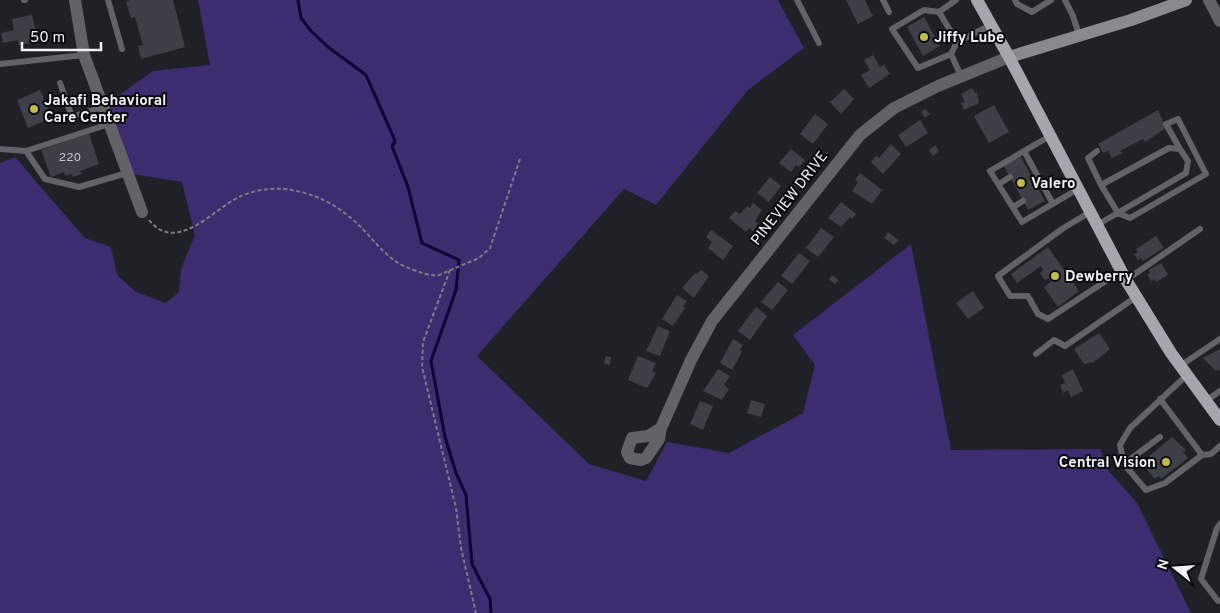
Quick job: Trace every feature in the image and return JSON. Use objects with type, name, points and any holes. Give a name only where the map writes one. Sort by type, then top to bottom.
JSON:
[{"type":"main road","points":[[976,0],[1009,57],[1123,276],[1184,371],[1220,420]]},
{"type":"street","points":[[75,0],[84,55],[142,212]]},
{"type":"street","points":[[1009,57],[1186,0]]},
{"type":"street","points":[[1209,0],[1220,21]]},
{"type":"street","name":"PINEVIEW DRIVE","points":[[662,428],[690,360],[712,320],[851,146],[876,120],[894,108],[961,76],[1009,57]]},
{"type":"lane","points":[[108,0],[122,49]]},
{"type":"lane","points":[[797,0],[819,43]]},
{"type":"lane","points":[[883,0],[889,12]]},
{"type":"lane","points":[[956,0],[939,12],[924,10],[892,29],[918,68],[951,54],[957,42],[991,24]]},
{"type":"lane","points":[[1015,0],[1017,4],[1032,12],[1051,0]]},
{"type":"lane","points":[[1065,0],[1079,35]]},
{"type":"lane","points":[[939,12],[957,42]]},
{"type":"lane","points":[[951,54],[961,76]]},
{"type":"lane","points":[[0,64],[84,55]]},
{"type":"lane","points":[[60,83],[72,117],[102,106]]},
{"type":"lane","points":[[1097,225],[1118,213],[1186,173],[1188,161],[1166,124],[1178,119],[1206,174],[1130,218],[1118,213],[1101,185],[1088,158],[1098,151]]},
{"type":"lane","points":[[0,149],[26,151],[109,124]]},
{"type":"lane","points":[[1050,136],[990,170],[1022,222],[1078,189]]},
{"type":"lane","points":[[1101,185],[1169,148],[1180,149]]},
{"type":"lane","points":[[26,151],[44,180],[79,187],[127,173]]},
{"type":"lane","points":[[1024,151],[1028,165],[1053,204]]},
{"type":"lane","points":[[998,184],[1010,177]]},
{"type":"lane","points":[[1013,207],[1023,201]]},
{"type":"lane","points":[[1090,212],[1062,229],[998,276],[1010,296],[1028,296],[1038,314],[1048,319],[1200,229]]},
{"type":"lane","points":[[1036,354],[1054,340],[1065,346],[1136,297]]},
{"type":"lane","points":[[1220,339],[1184,371],[1160,399],[1130,428],[1120,445],[1124,464],[1146,490],[1165,483],[1202,455],[1211,454],[1220,446]]},
{"type":"lane","points":[[1206,401],[1220,391]]},
{"type":"lane","points":[[1160,399],[1202,455]]},
{"type":"lane","points":[[1124,464],[1160,437]]},
{"type":"lane","points":[[1219,602],[1201,579],[1217,528],[1220,524]]},
{"type":"path","points":[[142,212],[155,228],[177,232],[195,226],[230,202],[255,191],[284,189],[301,192],[333,204],[349,216],[381,251],[401,266],[432,276],[479,258],[490,248],[520,159]]},
{"type":"path","points":[[450,270],[423,342],[422,367],[456,508],[461,548],[476,613]]},
{"type":"shaded area","points":[[198,0],[778,0],[804,48],[748,90],[656,205],[624,189],[477,356],[589,464],[646,481],[667,442],[729,453],[803,413],[815,365],[793,335],[911,244],[951,450],[1100,449],[1108,470],[1137,503],[1191,613],[0,613],[0,163],[15,157],[85,238],[111,247],[117,275],[136,292],[166,303],[179,292],[181,269],[195,235],[182,182],[127,173],[102,107],[153,71],[210,65]]},
{"type":"building","points":[[130,0],[173,0],[185,47],[141,59],[138,46],[143,45],[135,17],[131,18],[126,2]]},
{"type":"building","points":[[846,0],[865,0],[873,16],[858,24]]},
{"type":"building","points":[[32,15],[36,42],[19,45],[18,40],[3,43],[1,33],[14,30],[12,19]]},
{"type":"building","name":"Jiffy Lube","points":[[924,17],[940,46],[923,56],[907,27]]},
{"type":"building","points":[[873,55],[880,67],[884,65],[890,74],[869,88],[861,75],[870,70],[864,60]]},
{"type":"building","points":[[972,88],[975,93],[977,92],[979,103],[964,110],[961,103],[965,102],[961,94]]},
{"type":"building","points":[[844,89],[854,99],[841,114],[830,102]]},
{"type":"building","name":"Jakafi Behavioral Care Center","points":[[40,90],[52,118],[28,128],[17,100]]},
{"type":"building","points":[[994,105],[1009,132],[989,143],[974,116]]},
{"type":"building","points":[[925,109],[930,114],[925,118],[921,112]]},
{"type":"building","points":[[1158,110],[1166,128],[1145,142],[1143,139],[1120,151],[1122,153],[1112,158],[1108,151],[1103,153],[1098,144]]},
{"type":"building","points":[[815,114],[828,124],[813,144],[800,134]]},
{"type":"building","points":[[920,120],[928,133],[906,147],[898,135]]},
{"type":"building","points":[[89,133],[99,164],[80,171],[82,174],[73,177],[71,174],[65,176],[64,172],[51,177],[41,150]]},
{"type":"building","points":[[891,144],[901,154],[883,174],[871,162],[876,156],[879,158]]},
{"type":"building","points":[[935,145],[939,151],[933,156],[929,150]]},
{"type":"building","points":[[791,149],[805,160],[799,167],[796,165],[791,172],[779,163]]},
{"type":"building","points":[[1021,157],[1045,201],[1028,210],[1004,166]]},
{"type":"building","points":[[860,173],[882,190],[872,204],[852,191],[858,182],[855,180]]},
{"type":"building","points":[[770,177],[781,186],[769,202],[757,193]]},
{"type":"building","points":[[841,202],[856,214],[852,219],[850,217],[841,227],[828,218]]},
{"type":"building","points":[[753,203],[762,210],[755,221],[758,223],[753,231],[749,228],[746,232],[729,218],[735,211],[740,214],[747,206],[750,208]]},
{"type":"building","points":[[821,228],[834,237],[818,257],[806,248]]},
{"type":"building","points":[[711,230],[733,246],[723,260],[708,248],[712,242],[706,237]]},
{"type":"building","points":[[888,232],[898,240],[894,245],[884,238]]},
{"type":"building","points":[[1156,236],[1164,248],[1143,261],[1141,258],[1138,260],[1134,254],[1138,252],[1136,249]]},
{"type":"building","name":"Dewberry","points":[[1048,247],[1079,291],[1058,307],[1044,287],[1051,282],[1049,278],[1045,280],[1040,273],[1043,270],[1041,266],[1017,283],[1011,274]]},
{"type":"building","points":[[799,253],[810,261],[792,284],[781,276]]},
{"type":"building","points":[[1161,263],[1168,275],[1156,282],[1154,279],[1151,281],[1147,275],[1150,273],[1149,270]]},
{"type":"building","points":[[701,270],[709,276],[694,298],[682,288],[695,273],[697,274]]},
{"type":"building","points":[[832,275],[839,280],[835,284],[829,279]]},
{"type":"building","points":[[778,282],[788,290],[772,310],[761,302]]},
{"type":"building","points":[[973,291],[984,308],[968,319],[956,303]]},
{"type":"building","points":[[677,295],[687,301],[683,306],[685,308],[673,326],[662,319]]},
{"type":"building","points":[[756,307],[767,316],[750,340],[738,331]]},
{"type":"building","points":[[658,326],[670,331],[660,356],[646,351]]},
{"type":"building","points":[[1099,333],[1110,349],[1094,362],[1084,364],[1074,349]]},
{"type":"building","points":[[733,339],[743,345],[740,350],[742,352],[732,370],[720,363]]},
{"type":"building","points":[[1220,349],[1220,369],[1216,371],[1203,358]]},
{"type":"building","points":[[606,356],[611,357],[610,365],[604,363]]},
{"type":"building","points":[[638,356],[656,363],[652,371],[656,373],[647,388],[628,380]]},
{"type":"building","points":[[718,369],[730,376],[724,385],[729,389],[722,400],[703,391]]},
{"type":"building","points":[[1073,369],[1083,391],[1071,397],[1068,390],[1063,393],[1060,385],[1065,383],[1062,375]]},
{"type":"building","points":[[751,400],[765,404],[761,417],[747,413]]},
{"type":"building","points":[[700,401],[713,406],[703,430],[690,424]]},
{"type":"building","name":"Central Vision","points":[[1172,437],[1186,450],[1183,452],[1188,458],[1161,479],[1159,476],[1155,479],[1147,470],[1153,465],[1147,458]]},
{"type":"waterway","points":[[298,0],[301,18],[311,31],[328,47],[366,75],[393,136],[395,142],[392,146],[408,187],[422,243],[459,260],[456,290],[431,361],[445,437],[456,473],[466,495],[472,564],[490,599],[491,613]]},
{"type":"place","name":"Jiffy Lube","points":[[924,37]]},
{"type":"place","name":"Jakafi Behavioral Care Center","points":[[34,109]]},
{"type":"place","name":"Valero","points":[[1021,183]]},
{"type":"place","name":"Dewberry","points":[[1055,276]]},
{"type":"place","name":"Central Vision","points":[[1166,462]]}]
